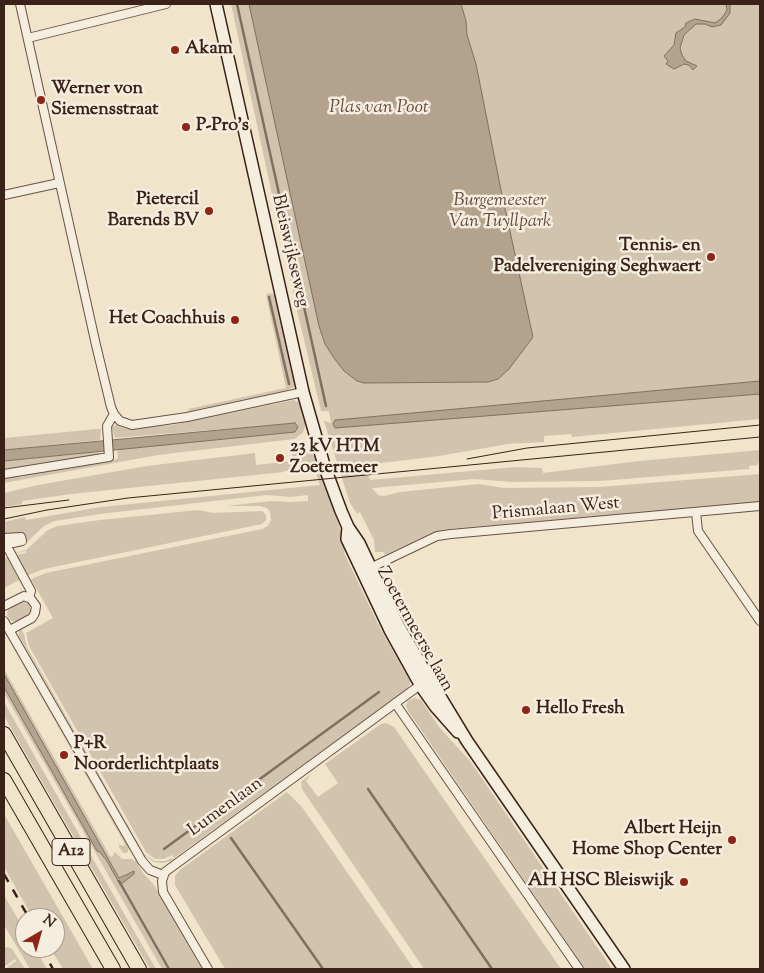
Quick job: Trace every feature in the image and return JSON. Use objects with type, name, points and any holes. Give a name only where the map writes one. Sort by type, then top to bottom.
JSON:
[{"type":"highway","name":"A12","points":[[4,734],[139,969]]},
{"type":"highway","name":"A12","points":[[4,780],[113,969]]},
{"type":"street","points":[[20,4],[59,183],[114,414],[120,421],[132,425],[187,417],[303,392]]},
{"type":"street","points":[[28,38],[166,4]]},
{"type":"street","name":"Bleiswijkseweg","points":[[216,4],[303,392],[317,442],[338,502]]},
{"type":"street","points":[[4,195],[59,183]]},
{"type":"street","points":[[4,474],[109,457],[107,426],[114,414]]},
{"type":"street","name":"Zoetermeerse laan","points":[[338,502],[348,527],[356,536],[366,570],[398,625],[426,683],[624,969]]},
{"type":"street","name":"Prismalaan West","points":[[366,570],[437,536],[760,506]]},
{"type":"street","points":[[696,512],[698,531],[760,621]]},
{"type":"street","points":[[17,538],[4,540],[31,591],[29,598]]},
{"type":"street","points":[[4,606],[19,597],[29,598],[35,604],[34,615],[10,630]]},
{"type":"street","points":[[4,621],[142,861],[150,870],[163,875],[162,891],[208,969]]},
{"type":"street","name":"Lumenlaan","points":[[163,875],[169,868],[426,683]]},
{"type":"street","points":[[395,704],[579,969]]},
{"type":"green space","name":"Burgemeester Van Tuyllpark","points":[[231,4],[760,4],[760,388],[676,400],[760,394],[760,419],[572,437],[571,434],[544,436],[544,442],[508,444],[439,456],[365,465],[370,480],[516,467],[542,468],[543,473],[639,461],[760,450],[760,461],[757,465],[749,466],[749,469],[600,481],[512,482],[474,479],[372,488],[378,495],[384,496],[400,492],[479,484],[504,488],[599,487],[760,474],[760,502],[449,529],[432,533],[385,555],[384,552],[375,552],[374,540],[360,512],[357,514],[350,503],[324,421],[331,423],[329,411],[321,411],[296,306]]},
{"type":"green space","points":[[269,293],[276,295],[295,384],[294,387],[189,411],[188,409],[286,388],[266,295]]},
{"type":"green space","points":[[294,400],[300,403],[306,423],[303,433],[294,439],[158,455],[4,483],[4,478],[6,479],[7,477],[22,477],[117,459],[117,449],[295,432],[297,430],[295,423],[115,438],[112,427],[116,425],[126,429],[133,429],[172,425]]},
{"type":"green space","points":[[101,429],[100,440],[4,450],[4,438]]},
{"type":"green space","points":[[302,450],[310,452],[316,458],[345,543],[344,553],[381,630],[410,684],[405,691],[174,858],[172,855],[164,859],[155,859],[146,852],[29,646],[26,633],[53,618],[31,579],[46,573],[262,529],[268,526],[271,520],[270,512],[267,508],[260,506],[227,506],[271,501],[308,501],[308,495],[291,497],[266,495],[55,521],[44,526],[26,543],[4,550],[4,544],[24,539],[23,533],[11,536],[4,535],[4,522],[25,517],[26,520],[101,507],[320,485],[315,470],[284,471],[71,494],[22,501],[22,504],[4,507],[4,493],[38,485],[147,466],[255,453],[256,465],[293,461],[292,454],[303,454]]},
{"type":"green space","points":[[99,452],[99,455],[14,470],[13,468],[12,470],[4,469],[4,461]]},
{"type":"green space","points":[[198,510],[213,513],[262,511],[266,515],[266,520],[262,524],[44,569],[26,576],[15,555],[26,553],[26,551],[4,556],[26,550],[48,530],[57,526]]},
{"type":"green space","points":[[9,556],[21,579],[4,588],[4,558]]},
{"type":"green space","points":[[22,601],[29,603],[31,612],[18,621],[11,621],[7,615],[8,608]]},
{"type":"green space","points":[[4,629],[129,848],[127,853],[123,853],[119,847],[119,845],[124,846],[125,844],[4,634]]},
{"type":"green space","points":[[21,629],[27,647],[144,854],[155,861],[165,861],[172,858],[171,861],[163,863],[154,862],[143,854],[19,636]]},
{"type":"green space","points":[[4,669],[110,856],[112,857],[115,852],[122,859],[136,861],[143,873],[154,885],[202,969],[162,969],[4,693],[4,687],[97,850],[107,861],[119,885],[132,871],[119,878],[4,674]]},
{"type":"green space","points":[[414,698],[421,700],[439,727],[470,761],[612,969],[585,969],[408,711],[406,705],[408,701]]},
{"type":"green space","points":[[4,702],[156,969],[150,969],[4,716]]},
{"type":"green space","points":[[386,723],[394,727],[561,969],[424,969],[302,789],[301,782],[311,774],[306,781],[318,797],[338,783],[325,764],[381,724]]},
{"type":"green space","points":[[287,792],[302,807],[414,969],[225,969],[175,885],[175,876],[180,870]]},
{"type":"green space","points":[[4,814],[58,908],[27,908],[4,867]]},
{"type":"green space","points":[[4,895],[15,914],[15,944],[4,925]]},
{"type":"green space","points":[[65,920],[93,969],[63,969],[56,958],[65,958]]},
{"type":"green space","points":[[4,948],[12,949],[15,958],[18,958],[25,969],[5,969],[16,961],[15,959],[4,967]]},
{"type":"green space","points":[[24,958],[41,958],[47,969],[30,969]]},
{"type":"water","name":"Plas van Poot","points":[[249,4],[461,4],[466,21],[467,35],[476,64],[533,337],[509,369],[498,379],[488,382],[364,383],[357,381],[344,371],[334,358],[325,344],[319,326]]},
{"type":"water","points":[[726,4],[730,4],[730,13],[721,25],[712,27],[705,24],[696,24],[684,35],[680,48],[686,61],[697,66],[693,70],[689,65],[684,64],[674,69],[666,64],[668,61],[664,56],[674,45],[676,33],[685,27],[686,23],[695,19],[715,23],[722,18],[727,10]]},
{"type":"water","points":[[760,381],[760,394],[335,428],[333,424],[335,420]]},
{"type":"water","points":[[295,423],[298,427],[295,432],[4,461],[4,450]]},
{"type":"water","points":[[4,674],[119,878],[134,871],[134,874],[120,885],[107,861],[97,851],[4,687]]},
{"type":"waterway","points":[[237,4],[326,406]]},
{"type":"waterway","points":[[269,297],[289,384]]},
{"type":"waterway","points":[[164,849],[379,692]]},
{"type":"waterway","points":[[368,789],[492,969]]},
{"type":"waterway","points":[[231,838],[323,969]]},
{"type":"waterway","points":[[119,881],[169,969]]},
{"type":"tram line","points":[[467,459],[527,448],[760,425]]},
{"type":"tram line","points":[[4,519],[47,510],[128,498],[760,437]]},
{"type":"tram line","points":[[4,508],[69,500]]},
{"type":"railway","points":[[4,874],[23,908]]},
{"type":"railway","points":[[47,958],[53,969]]},
{"type":"place","name":"Akam","points":[[175,50]]},
{"type":"place","name":"Werner von Siemensstraat","points":[[41,100]]},
{"type":"place","name":"P-Pro's","points":[[186,127]]},
{"type":"place","name":"Pietercil Barends BV","points":[[209,211]]},
{"type":"place","name":"Tennis- en Padelvereniging Seghwaert","points":[[711,257]]},
{"type":"place","name":"Het Coachhuis","points":[[235,320]]},
{"type":"place","name":"23 kV HTM Zoetermeer","points":[[280,458]]},
{"type":"place","name":"Hello Fresh","points":[[526,710]]},
{"type":"place","name":"P+R Noorderlichtplaats","points":[[64,755]]},
{"type":"place","name":"Albert Heijn Home Shop Center","points":[[732,840]]},
{"type":"place","name":"AH HSC Bleiswijk","points":[[684,882]]}]
